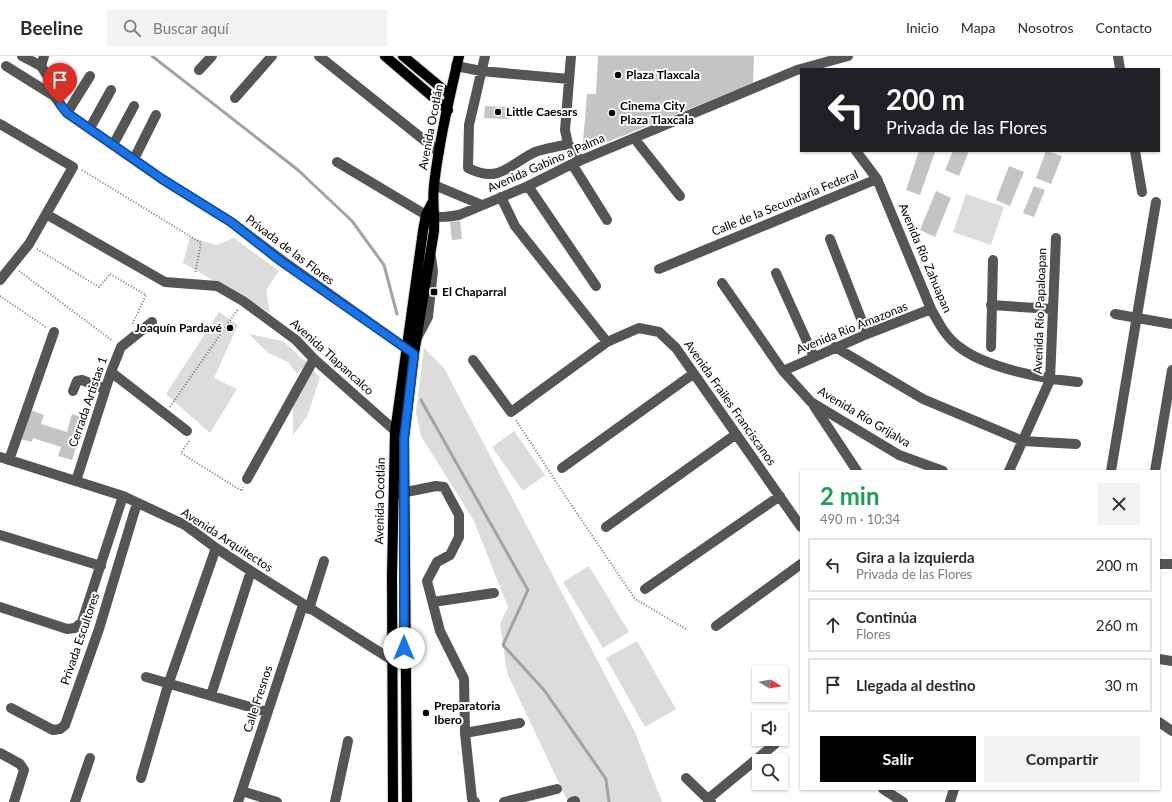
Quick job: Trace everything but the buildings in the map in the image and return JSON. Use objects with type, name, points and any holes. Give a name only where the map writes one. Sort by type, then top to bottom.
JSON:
[{"type":"main road","points":[[385,56],[448,110]]},
{"type":"main road","points":[[403,56],[450,95]]},
{"type":"main road","name":"Avenida Ocotlán","points":[[407,802],[404,663],[404,438],[410,352],[416,342],[430,253],[434,185],[450,95],[458,61]]},
{"type":"main road","name":"Avenida Ocotlán","points":[[393,802],[392,660],[395,432],[410,352],[431,216]]},
{"type":"street","points":[[22,56],[41,66],[50,80],[54,96]]},
{"type":"street","points":[[41,66],[44,56]]},
{"type":"street","points":[[199,70],[212,56]]},
{"type":"street","points":[[235,98],[272,56]]},
{"type":"street","points":[[320,56],[439,152]]},
{"type":"street","points":[[485,56],[469,125],[468,168],[480,174],[500,174],[536,152],[568,144]]},
{"type":"street","points":[[571,56],[565,130],[568,144],[576,163],[607,220]]},
{"type":"street","name":"Avenida Gabino a Palma","points":[[813,68],[848,56]]},
{"type":"street","points":[[1118,56],[1120,68]]},
{"type":"street","points":[[458,61],[481,71],[569,79]]},
{"type":"street","points":[[6,66],[54,96]]},
{"type":"street","name":"Avenida Gabino a Palma","points":[[431,216],[458,214],[482,205],[634,138],[799,73]]},
{"type":"street","points":[[67,113],[90,76]]},
{"type":"street","points":[[90,128],[111,90]]},
{"type":"street","name":"Privada de las Flores","points":[[54,96],[67,113],[134,159],[231,222],[282,262],[410,352]]},
{"type":"street","points":[[113,145],[134,106]]},
{"type":"street","points":[[134,159],[156,115]]},
{"type":"street","points":[[0,124],[73,167],[29,244],[0,280]]},
{"type":"street","points":[[634,138],[680,196]]},
{"type":"street","name":"Avenida Río Zahuapan","points":[[857,152],[877,179],[931,310],[941,327],[958,346],[990,364],[1050,380],[1078,382]]},
{"type":"street","points":[[1135,152],[1142,192]]},
{"type":"street","points":[[338,162],[431,216]]},
{"type":"street","name":"Calle de la Secundaria Federal","points":[[659,269],[877,179]]},
{"type":"street","name":"Avenida Gabino a Palma","points":[[434,185],[482,205]]},
{"type":"street","points":[[528,186],[596,286]]},
{"type":"street","points":[[501,197],[515,226],[607,342]]},
{"type":"street","points":[[1111,470],[1156,202]]},
{"type":"street","name":"Avenida Tlapancalco","points":[[46,214],[165,282],[217,286],[243,301],[290,335],[395,432],[404,438]]},
{"type":"street","name":"Avenida Río Papaloapan","points":[[1009,470],[1050,380],[1056,238]]},
{"type":"street","points":[[830,239],[867,334]]},
{"type":"street","points":[[992,346],[993,260]]},
{"type":"street","points":[[776,274],[814,357]]},
{"type":"street","name":"Avenida Río Grijalva","points":[[722,283],[783,371],[811,402],[899,455],[940,470]]},
{"type":"street","points":[[992,305],[1052,309]]},
{"type":"street","name":"Avenida Río Amazonas","points":[[783,371],[867,334],[931,310]]},
{"type":"street","points":[[1115,314],[1172,324]]},
{"type":"street","name":"Cerrada Artistas 1","points":[[76,481],[105,389],[121,347],[152,322]]},
{"type":"street","name":"Avenida Frailes Franciscanos","points":[[511,412],[607,342],[639,328],[660,332],[676,348],[735,435],[800,526]]},
{"type":"street","points":[[5,458],[54,332]]},
{"type":"street","points":[[836,348],[923,399],[1023,441],[1076,444]]},
{"type":"street","points":[[247,479],[314,358]]},
{"type":"street","points":[[473,360],[511,412]]},
{"type":"street","points":[[1155,470],[1172,370]]},
{"type":"street","points":[[111,372],[190,433]]},
{"type":"street","points":[[562,468],[693,374]]},
{"type":"street","points":[[73,392],[78,381],[82,380],[105,389]]},
{"type":"street","points":[[811,402],[856,470]]},
{"type":"street","points":[[606,527],[735,435]]},
{"type":"street","name":"Avenida Arquitectos","points":[[5,458],[123,496],[185,525],[216,548],[306,607],[392,660],[404,663]]},
{"type":"street","points":[[393,494],[436,486],[444,487],[459,515],[459,536],[450,555],[437,562],[428,581],[440,631],[464,679],[465,733],[472,799],[475,802]]},
{"type":"street","name":"Privada Escultores","points":[[0,607],[67,629],[76,628],[82,622],[123,496]]},
{"type":"street","points":[[645,589],[780,496]]},
{"type":"street","name":"Privada Escultores","points":[[11,708],[53,730],[60,730],[65,725],[99,629],[137,503]]},
{"type":"street","points":[[0,534],[101,566]]},
{"type":"street","points":[[142,778],[169,682],[216,548]]},
{"type":"street","name":"Calle Fresnos","points":[[238,802],[267,712],[324,561]]},
{"type":"street","points":[[1160,564],[1172,564]]},
{"type":"street","points":[[716,626],[800,565]]},
{"type":"street","points":[[211,695],[251,571]]},
{"type":"street","points":[[432,602],[494,593]]},
{"type":"street","points":[[1160,659],[1172,661]]},
{"type":"street","points":[[146,677],[169,682],[267,712]]},
{"type":"street","points":[[465,733],[520,723]]},
{"type":"street","points":[[1160,723],[1172,731]]},
{"type":"street","points":[[335,802],[348,741]]},
{"type":"street","points":[[686,778],[709,801],[773,746]]},
{"type":"street","points":[[0,753],[20,764],[24,770],[14,802]]},
{"type":"street","points":[[75,802],[90,758]]},
{"type":"street","points":[[504,802],[557,789]]},
{"type":"street","points":[[885,790],[903,802]]},
{"type":"street","points":[[950,802],[954,790]]},
{"type":"street","points":[[242,791],[277,802]]},
{"type":"path","points":[[73,167],[201,243],[193,283]]},
{"type":"path","points":[[29,244],[99,287],[110,274],[146,295],[130,328]]},
{"type":"path","points":[[11,265],[121,347]]},
{"type":"path","points":[[0,296],[54,332]]},
{"type":"path","points":[[165,415],[243,301]]},
{"type":"path","points":[[511,412],[635,599],[686,628]]},
{"type":"path","points":[[190,433],[181,453],[242,491]]},
{"type":"shaded area","points":[[966,194],[1004,207],[991,245],[953,232]]},
{"type":"shaded area","points":[[190,237],[216,245],[234,238],[279,271],[266,290],[270,313],[183,263]]},
{"type":"shaded area","points":[[219,312],[238,325],[214,378],[237,389],[210,433],[166,394]]},
{"type":"shaded area","points":[[249,334],[283,341],[307,363],[297,374],[288,362],[268,353]]},
{"type":"shaded area","points":[[424,348],[444,368],[635,732],[662,802],[568,802],[507,673],[500,624],[508,607],[474,521],[421,436],[416,412]]},
{"type":"shaded area","points":[[311,369],[320,377],[307,417],[293,435],[293,403]]},
{"type":"shaded area","points":[[514,431],[545,475],[523,491],[492,447]]},
{"type":"shaded area","points":[[589,566],[629,632],[603,648],[563,582]]},
{"type":"shaded area","points":[[637,641],[676,709],[645,727],[606,658]]},
{"type":"waterway","points":[[152,56],[298,170],[352,221],[384,265],[397,314]]},
{"type":"waterway","points":[[421,400],[528,590],[503,645],[544,690],[606,779],[609,802]]},
{"type":"place","name":"Plaza Tlaxcala","points":[[618,75]]},
{"type":"place","name":"Little Caesars","points":[[498,112]]},
{"type":"place","name":"Cinema City Plaza Tlaxcala","points":[[612,113]]},
{"type":"place","name":"El Chaparral","points":[[434,292]]},
{"type":"place","name":"Joaquín Pardavé","points":[[230,328]]},
{"type":"place","name":"Preparatoria Ibero","points":[[426,713]]},
{"type":"route","points":[[60,104],[67,113],[162,179],[231,222],[282,262],[406,350],[414,354],[404,438],[404,648]]}]
